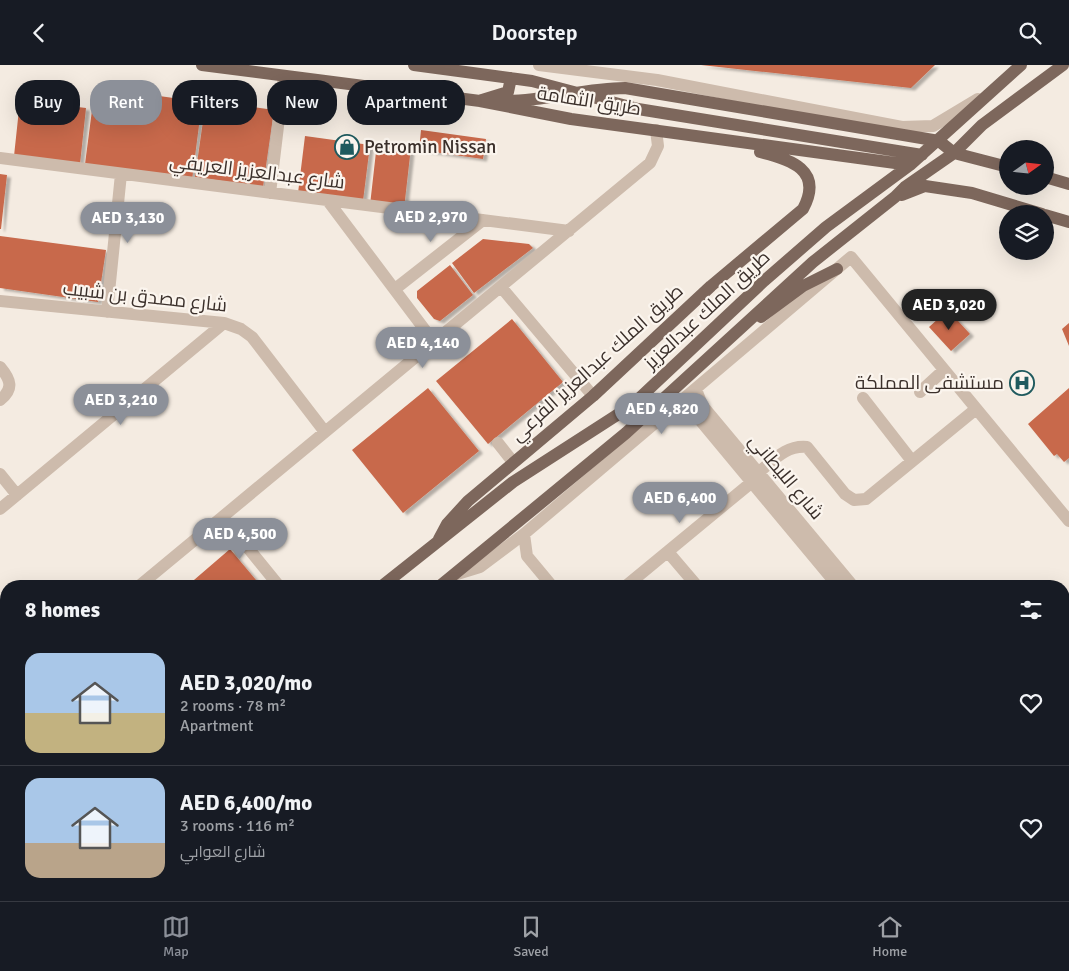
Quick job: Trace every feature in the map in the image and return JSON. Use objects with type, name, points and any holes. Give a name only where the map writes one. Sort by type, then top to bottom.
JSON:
[{"type":"main road","name":"طريق الثمامة","points":[[202,65],[480,101],[571,119],[910,165]]},
{"type":"main road","name":"طريق الثمامة","points":[[414,65],[532,81],[638,109],[922,155]]},
{"type":"main road","name":"طريق الملك عبدالعزيز","points":[[390,580],[513,482],[631,406],[764,281],[826,227],[895,177],[939,141],[1005,82],[1021,65]]},
{"type":"main road","name":"طريق الملك عبدالعزيز","points":[[448,580],[626,433],[813,262],[905,187],[954,153],[982,125],[1063,65]]},
{"type":"main road","points":[[480,101],[508,91],[511,78]]},
{"type":"main road","points":[[480,101],[530,101],[601,88],[625,88],[939,141],[954,153],[999,165]]},
{"type":"main road","name":"طريق الملك عبدالعزيز الفرعي","points":[[437,544],[447,524],[463,507],[592,396],[711,286],[803,209],[809,187],[804,172],[793,161],[747,148],[732,140]]},
{"type":"main road","points":[[895,177],[905,187]]},
{"type":"main road","points":[[1054,180],[1069,184]]},
{"type":"main road","name":"طريق الملك عبدالعزيز","points":[[895,197],[925,186],[972,193],[1013,205]]},
{"type":"main road","name":"طريق الملك عبدالعزيز","points":[[1054,217],[1069,222]]},
{"type":"main road","points":[[741,327],[774,309],[803,286],[837,269]]},
{"type":"street","points":[[539,65],[577,67],[657,80],[892,125],[919,128],[933,126],[1005,82]]},
{"type":"street","points":[[270,193],[284,76]]},
{"type":"street","points":[[146,580],[650,163],[658,146],[656,130]]},
{"type":"street","name":"شارع عبدالعزيز العريفي","points":[[0,158],[569,231]]},
{"type":"street","points":[[107,311],[121,174]]},
{"type":"street","points":[[328,201],[434,342]]},
{"type":"street","points":[[394,289],[483,220]]},
{"type":"street","points":[[454,575],[480,567],[524,534],[852,257],[1069,521]]},
{"type":"street","points":[[501,287],[592,396]]},
{"type":"street","name":"شارع مصدق بن شبيب","points":[[0,301],[224,323],[241,329],[252,337],[325,432]]},
{"type":"street","points":[[0,509],[224,323]]},
{"type":"street","points":[[0,367],[11,384],[9,391],[0,401]]},
{"type":"street","points":[[920,392],[944,370]]},
{"type":"street","name":"شارع الليطاني","points":[[696,389],[702,405],[833,580]]},
{"type":"street","points":[[863,398],[912,461]]},
{"type":"street","name":"شارع الليطاني","points":[[673,408],[687,410],[699,419],[755,477],[848,580]]},
{"type":"street","points":[[633,580],[784,451],[795,446],[807,447],[846,494],[854,500],[866,499],[976,409]]},
{"type":"street","points":[[498,443],[513,462]]},
{"type":"street","points":[[0,474],[17,495]]},
{"type":"street","points":[[223,517],[274,580]]},
{"type":"street","points":[[524,534],[524,545],[528,556],[547,580]]},
{"type":"street","points":[[505,548],[528,556]]},
{"type":"street","points":[[668,551],[692,580]]},
{"type":"building","points":[[701,65],[935,65],[911,88]]},
{"type":"building","points":[[162,96],[172,98],[172,125],[199,125],[192,180],[85,164],[90,125],[162,125]]},
{"type":"building","points":[[80,107],[86,108],[80,164],[14,156],[17,125],[80,125]]},
{"type":"building","points":[[257,108],[267,109],[267,125],[272,125],[263,187],[195,177],[202,125],[257,125]]},
{"type":"building","points":[[421,130],[486,139],[483,159],[419,150]]},
{"type":"building","points":[[305,136],[370,145],[363,201],[298,193]]},
{"type":"building","points":[[377,143],[411,147],[404,209],[370,205]]},
{"type":"building","points":[[0,174],[7,175],[1,229],[0,229]]},
{"type":"building","points":[[0,236],[106,250],[98,302],[0,288]]},
{"type":"building","points":[[483,239],[529,244],[533,248],[474,293],[452,263]]},
{"type":"building","points":[[450,265],[473,295],[440,321],[434,319],[417,298],[417,291]]},
{"type":"building","points":[[948,310],[970,334],[951,351],[929,327]]},
{"type":"building","points":[[512,319],[563,382],[488,444],[436,381]]},
{"type":"building","points":[[1069,323],[1069,346],[1062,329]]},
{"type":"building","points":[[428,388],[479,451],[403,513],[352,450]]},
{"type":"building","name":"مستشفى المملكة","points":[[1069,388],[1069,458],[1064,462],[1057,454],[1054,456],[1028,424]]},
{"type":"building","points":[[230,549],[256,580],[194,580]]},
{"type":"place","name":"Petromin Nissan","points":[[347,147]]},
{"type":"place","name":"مستشفى المملكة","points":[[1022,383]]}]
